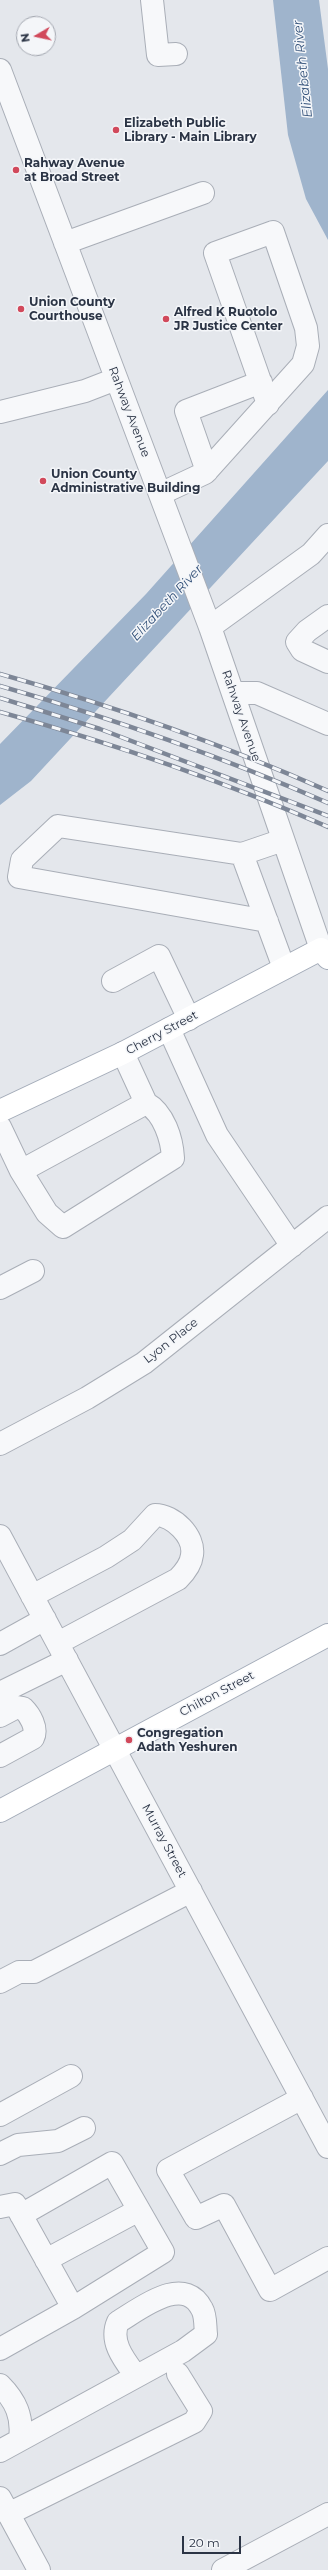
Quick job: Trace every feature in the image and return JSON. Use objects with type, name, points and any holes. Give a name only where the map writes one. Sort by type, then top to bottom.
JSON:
[{"type":"main road","name":"Cherry Street","points":[[0,1111],[123,1053],[284,968],[324,954]]},
{"type":"main road","name":"Chilton Street","points":[[0,1811],[114,1748],[328,1635]]},
{"type":"street","points":[[152,0],[158,55],[176,54]]},
{"type":"street","name":"Rahway Avenue","points":[[0,70],[210,627],[324,954]]},
{"type":"street","points":[[65,243],[203,193]]},
{"type":"street","points":[[160,494],[186,484],[207,471],[268,404],[303,364],[308,346],[306,328],[273,232],[215,252],[268,404]]},
{"type":"street","points":[[0,412],[85,391],[116,379]]},
{"type":"street","points":[[207,471],[186,411],[261,382]]},
{"type":"street","points":[[210,627],[311,554],[328,535]]},
{"type":"street","points":[[328,616],[307,631],[297,642],[302,650],[328,662]]},
{"type":"street","points":[[233,693],[257,693],[328,724]]},
{"type":"street","points":[[267,921],[19,876],[22,860],[58,826],[242,854],[283,840]]},
{"type":"street","points":[[242,854],[284,968]]},
{"type":"street","points":[[113,981],[158,956],[189,1019]]},
{"type":"street","points":[[169,1029],[217,1135],[292,1246]]},
{"type":"street","points":[[0,1127],[21,1171],[46,1213],[63,1227],[172,1158],[172,1142],[155,1108],[146,1103],[123,1053]]},
{"type":"street","points":[[21,1171],[146,1103]]},
{"type":"street","name":"Lyon Place","points":[[0,1444],[87,1398],[144,1363],[328,1217]]},
{"type":"street","points":[[0,1288],[33,1271]]},
{"type":"street","points":[[0,1693],[178,1579],[186,1570],[192,1555],[190,1540],[174,1522],[165,1515],[155,1515],[132,1540],[106,1557],[32,1596]]},
{"type":"street","name":"Murray Street","points":[[0,1536],[328,2147]]},
{"type":"street","points":[[0,1644],[45,1619]]},
{"type":"street","points":[[0,1716],[17,1707],[23,1708],[35,1728],[33,1738],[0,1756]]},
{"type":"street","points":[[0,1982],[19,1972],[34,1972],[191,1891]]},
{"type":"street","points":[[0,2115],[71,2076]]},
{"type":"street","points":[[302,2098],[168,2170],[196,2218],[224,2205],[270,2290],[328,2258]]},
{"type":"street","points":[[0,2154],[18,2145],[58,2141],[84,2128]]},
{"type":"street","points":[[0,2349],[73,2308],[163,2252],[112,2163],[21,2215]]},
{"type":"street","points":[[0,2208],[15,2204],[73,2308]]},
{"type":"street","points":[[46,2260],[139,2210]]},
{"type":"street","points":[[0,2451],[183,2351],[206,2334],[203,2310],[194,2298],[180,2292],[166,2295],[118,2322],[115,2329],[119,2351],[140,2374]]},
{"type":"street","points":[[39,2570],[4,2506],[194,2422],[201,2412],[178,2374]]},
{"type":"street","points":[[0,2384],[12,2400],[22,2421],[20,2439]]},
{"type":"street","points":[[223,2570],[328,2514]]},
{"type":"water","name":"Elizabeth River","points":[[273,0],[319,0],[328,69],[328,240],[306,199],[288,135]]},
{"type":"water","name":"Elizabeth River","points":[[328,390],[328,461],[31,781],[0,805],[0,744],[146,594]]},
{"type":"railway","points":[[0,674],[83,699],[166,727],[208,742],[328,791]]},
{"type":"railway","points":[[0,686],[83,711],[166,739],[248,770],[328,803]]},
{"type":"railway","points":[[0,698],[100,729],[328,816]]},
{"type":"railway","points":[[0,712],[166,764],[248,794],[328,827]]},
{"type":"place","name":"Elizabeth Public Library - Main Library","points":[[116,130]]},
{"type":"place","name":"Rahway Avenue at Broad Street","points":[[16,170]]},
{"type":"place","name":"Union County Courthouse","points":[[21,309]]},
{"type":"place","name":"Alfred K Ruotolo JR Justice Center","points":[[166,319]]},
{"type":"place","name":"Union County Administrative Building","points":[[43,481]]},
{"type":"place","name":"Congregation Adath Yeshuren","points":[[129,1740]]}]
